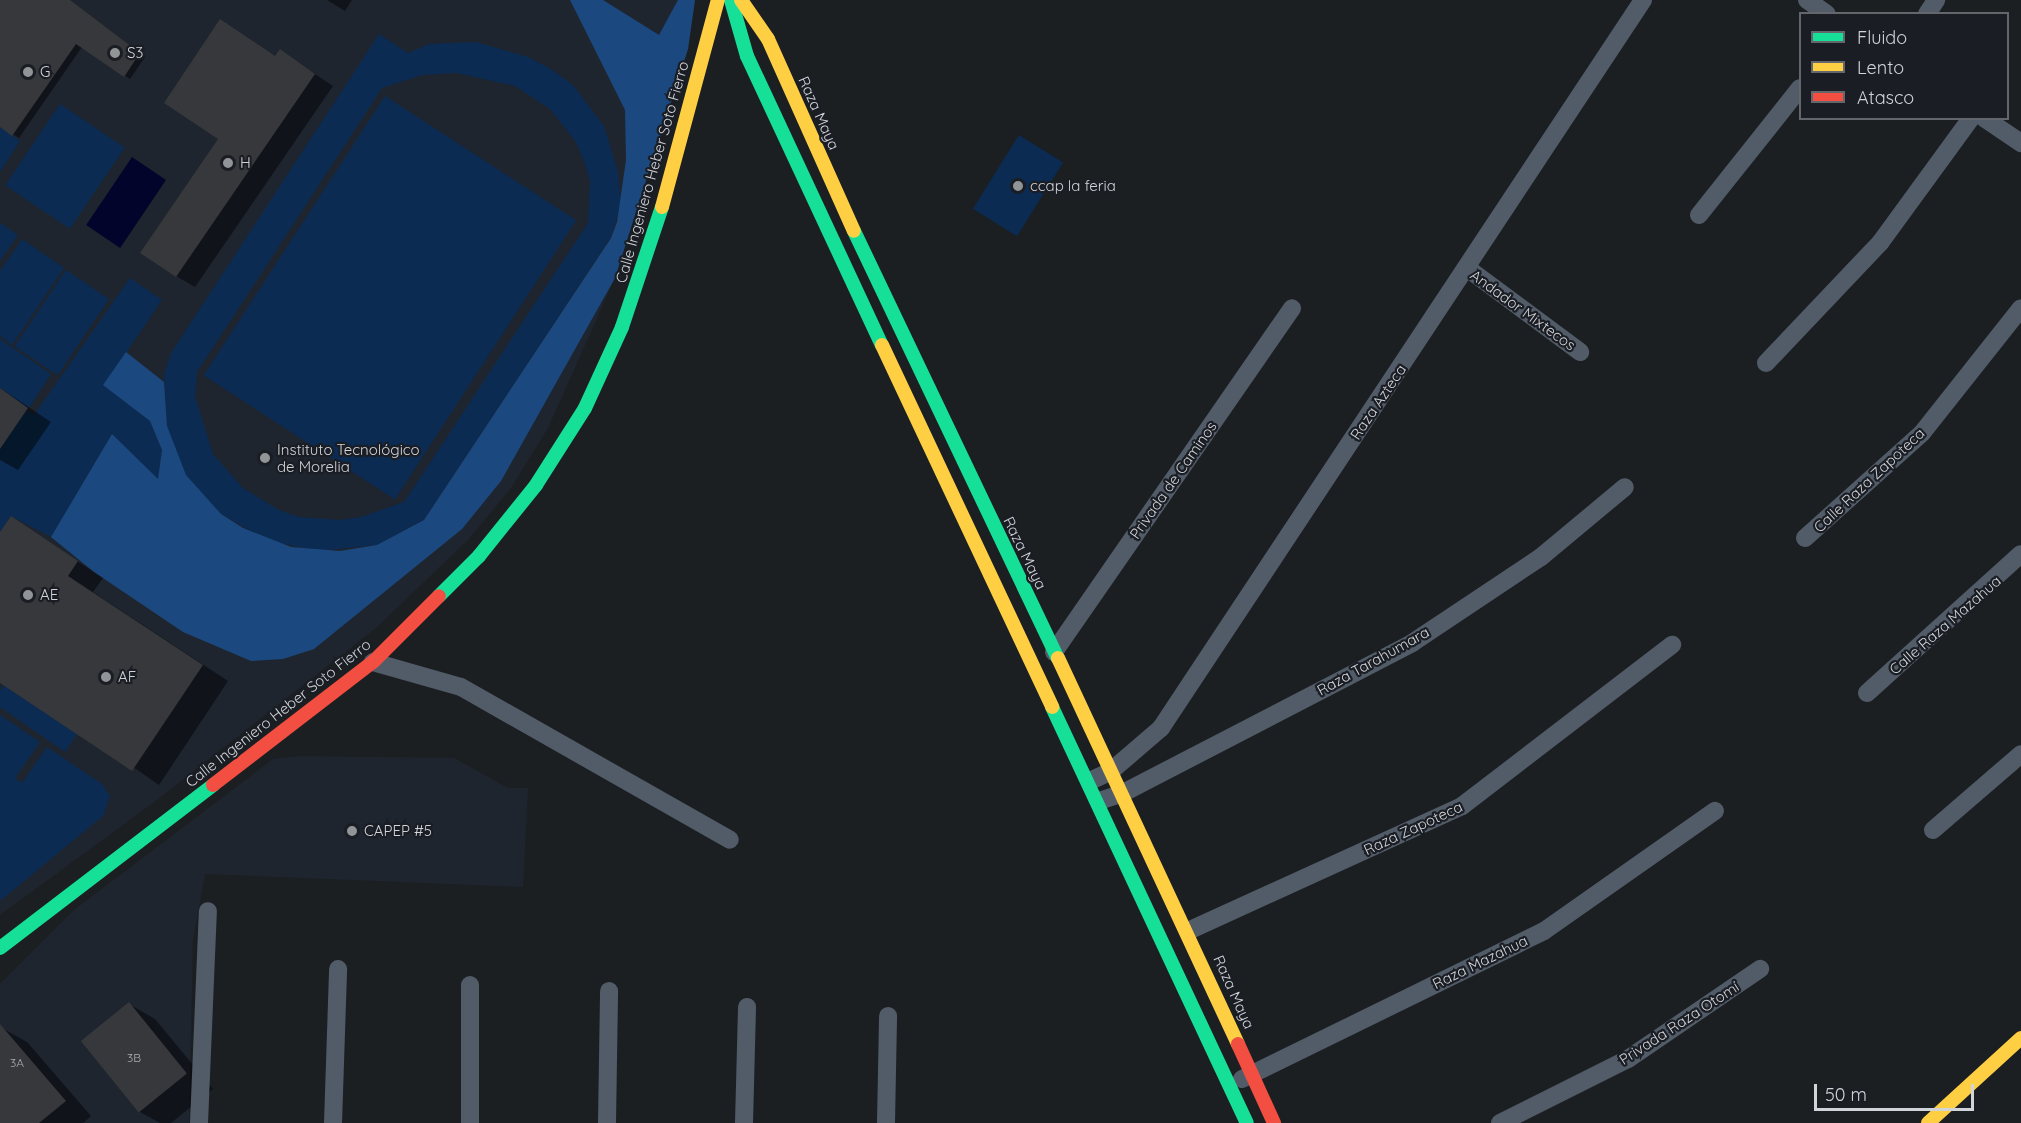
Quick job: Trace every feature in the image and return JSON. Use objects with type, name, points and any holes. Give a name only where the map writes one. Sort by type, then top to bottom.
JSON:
[{"type":"street","name":"Calle Ingeniero Heber Soto Fierro","points":[[0,948],[373,662],[479,556],[536,485],[585,408],[622,327],[652,243],[718,0]]},
{"type":"street","points":[[731,0],[747,56],[1099,801],[1247,1123]]},
{"type":"street","name":"Raza Maya","points":[[741,0],[768,39],[889,308],[1123,793],[1274,1123]]},
{"type":"street","name":"Raza Azteca","points":[[1090,782],[1111,771],[1161,728],[1643,0]]},
{"type":"street","points":[[1808,0],[1824,12]]},
{"type":"street","points":[[1699,215],[1799,89]]},
{"type":"street","points":[[1766,363],[1880,243],[1970,120]]},
{"type":"street","points":[[1987,120],[2021,143]]},
{"type":"street","name":"Andador Mixtecos","points":[[1467,268],[1580,352]]},
{"type":"street","name":"Privada de Caminos","points":[[1054,651],[1292,308]]},
{"type":"street","name":"Calle Raza Zapoteca","points":[[1805,538],[1922,433],[2021,308]]},
{"type":"street","name":"Raza Tarahumara","points":[[1099,801],[1123,793],[1412,643],[1541,557],[1625,487]]},
{"type":"street","name":"Calle Raza Mazahua","points":[[1867,693],[2000,578],[2021,554]]},
{"type":"street","name":"Raza Zapoteca","points":[[1188,931],[1462,806],[1672,645]]},
{"type":"street","points":[[373,662],[461,687],[730,840]]},
{"type":"street","points":[[1933,830],[2021,754]]},
{"type":"street","name":"Raza Mazahua","points":[[1230,1086],[1252,1073],[1544,931],[1715,812]]},
{"type":"street","points":[[199,1123],[207,911]]},
{"type":"street","points":[[333,1123],[338,969]]},
{"type":"street","name":"Privada Raza Otomí","points":[[1500,1123],[1628,1059],[1760,969]]},
{"type":"street","points":[[470,985],[470,1123]]},
{"type":"street","points":[[607,1123],[609,991]]},
{"type":"street","points":[[744,1123],[747,1007]]},
{"type":"street","points":[[886,1123],[888,1016]]},
{"type":"street","points":[[1928,1123],[2021,1038]]},
{"type":"shaded area","name":"Instituto Tecnológico de Morelia","points":[[0,0],[695,0],[688,49],[615,278],[548,428],[511,488],[469,539],[376,628],[153,803],[0,915]]},
{"type":"shaded area","points":[[570,0],[603,0],[659,35],[678,0],[695,0],[688,49],[615,278],[501,481],[462,529],[314,649],[283,659],[251,661],[183,632],[94,572],[51,537],[112,434],[158,479],[162,450],[150,421],[103,385],[126,352],[164,382],[167,426],[186,475],[221,514],[243,528],[291,547],[340,551],[377,545],[424,520],[611,238],[617,222],[626,160],[625,110]]},
{"type":"shaded area","points":[[379,34],[408,53],[429,44],[476,42],[528,57],[551,69],[573,85],[604,126],[618,172],[621,205],[611,237],[424,520],[377,545],[318,551],[266,540],[221,514],[186,475],[174,450],[167,426],[164,374],[171,353]],"holes":[[[457,73],[515,86],[550,109],[576,142],[590,181],[588,223],[404,502],[361,517],[340,520],[299,517],[279,510],[243,488],[213,454],[195,396],[197,372],[382,88],[422,75]]]},
{"type":"shaded area","points":[[385,96],[576,220],[395,499],[204,375]]},
{"type":"shaded area","points":[[60,104],[125,148],[70,229],[5,185]]},
{"type":"shaded area","points":[[0,127],[20,141],[0,172]]},
{"type":"shaded area","name":"ccap la feria","points":[[1019,135],[1063,163],[1017,236],[973,209]]},
{"type":"shaded area","points":[[132,157],[166,180],[120,248],[86,225]]},
{"type":"shaded area","points":[[0,223],[18,235],[0,261]]},
{"type":"shaded area","points":[[22,239],[64,268],[12,345],[0,336],[0,271]]},
{"type":"shaded area","points":[[66,270],[109,299],[58,375],[15,346]]},
{"type":"shaded area","points":[[130,278],[162,300],[104,385],[150,421],[162,450],[158,480],[112,434],[51,537],[11,516],[0,532],[0,449],[26,411],[34,415]]},
{"type":"shaded area","points":[[0,339],[51,374],[29,408],[0,388]]},
{"type":"shaded area","points":[[68,576],[80,584],[9,689],[77,734],[65,752],[0,707],[0,691],[71,589],[46,618]]},
{"type":"shaded area","points":[[0,715],[40,742],[15,778],[22,783],[47,747],[102,784],[110,796],[103,816],[0,901]]},
{"type":"shaded area","points":[[300,756],[454,758],[508,788],[528,788],[523,887],[205,874],[193,939],[189,1123],[0,1123],[0,984],[74,910],[273,759]]},
{"type":"building","name":"G","points":[[0,0],[70,0],[140,53],[124,77],[76,44],[12,136],[0,127]]},
{"type":"building","name":"H","points":[[220,19],[275,56],[280,49],[315,74],[176,277],[140,253],[218,139],[164,103]]},
{"type":"building","points":[[0,388],[28,408],[0,449]]},
{"type":"building","name":"AF","points":[[11,516],[78,561],[68,576],[203,665],[132,771],[0,683],[0,532]]},
{"type":"building","points":[[129,1002],[187,1073],[139,1113],[81,1041]]},
{"type":"building","points":[[0,1024],[66,1101],[39,1123],[0,1123]]},
{"type":"traffic: fast","points":[[731,0],[747,56],[882,345]]},
{"type":"traffic: fast","points":[[439,596],[479,556],[536,485],[585,408],[622,327],[662,207]]},
{"type":"traffic: fast","points":[[854,231],[1058,658]]},
{"type":"traffic: fast","points":[[1052,707],[1247,1123]]},
{"type":"traffic: fast","points":[[0,948],[213,785]]},
{"type":"traffic: slow","points":[[662,207],[718,0]]},
{"type":"traffic: slow","points":[[741,0],[768,39],[854,231]]},
{"type":"traffic: slow","points":[[882,345],[1052,707]]},
{"type":"traffic: slow","points":[[1058,658],[1238,1044]]},
{"type":"traffic: slow","points":[[1928,1123],[2021,1038]]},
{"type":"traffic: jam","points":[[213,785],[373,662],[439,596]]},
{"type":"traffic: jam","points":[[1238,1044],[1274,1123]]},
{"type":"place","name":"S3","points":[[115,53]]},
{"type":"place","name":"G","points":[[28,72]]},
{"type":"place","name":"H","points":[[228,163]]},
{"type":"place","name":"ccap la feria","points":[[1018,186]]},
{"type":"place","name":"Instituto Tecnológico de Morelia","points":[[265,458]]},
{"type":"place","name":"AE","points":[[28,595]]},
{"type":"place","name":"AF","points":[[106,677]]},
{"type":"place","name":"CAPEP #5","points":[[352,831]]}]
